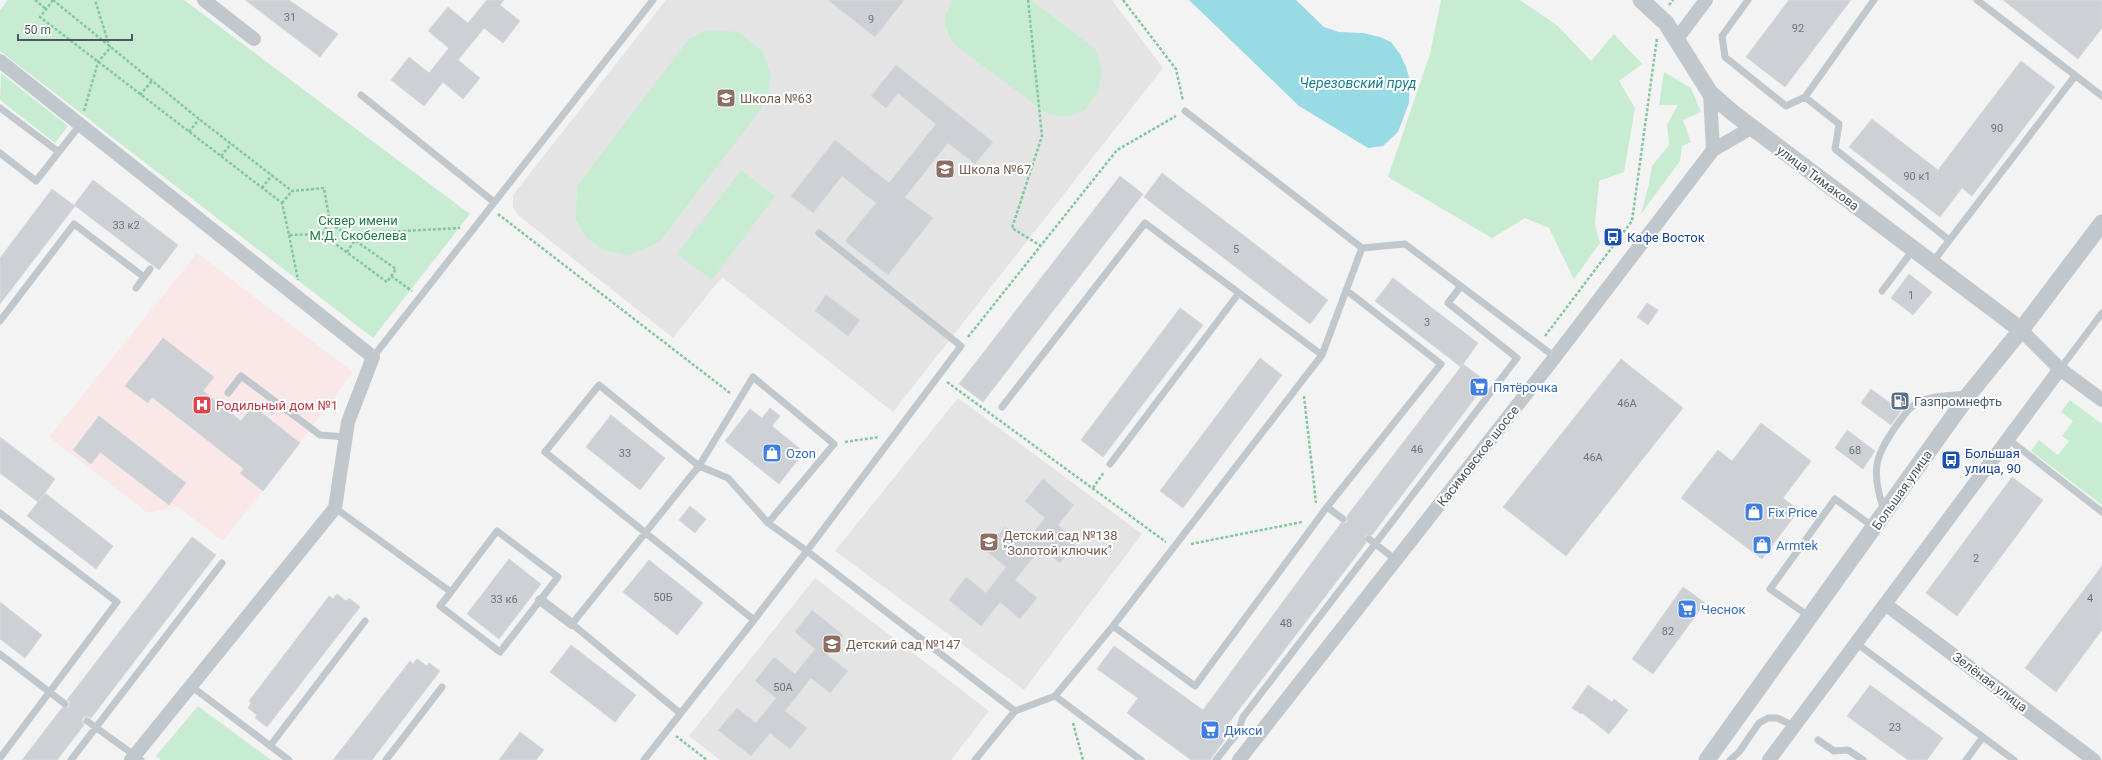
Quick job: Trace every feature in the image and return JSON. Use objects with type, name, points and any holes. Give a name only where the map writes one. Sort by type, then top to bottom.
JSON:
[{"type":"street","points":[[204,0],[254,39]]},
{"type":"street","name":"улица Тимакова","points":[[1641,0],[1666,23],[1710,93],[1751,128],[2021,330]]},
{"type":"street","points":[[1676,40],[1706,0]]},
{"type":"street","points":[[1,63],[373,357],[348,422],[335,508],[191,686],[136,758]]},
{"type":"street","points":[[1710,93],[1713,150]]},
{"type":"street","name":"Касимовское шоссе","points":[[1239,760],[1555,357],[1713,150],[1751,128]]},
{"type":"street","name":"Большая улица","points":[[1707,760],[1886,513],[1970,393],[2021,330],[2102,223]]},
{"type":"street","points":[[2021,330],[2060,369],[2102,400]]},
{"type":"street","points":[[1769,760],[2060,369]]},
{"type":"street","points":[[540,600],[572,624]]},
{"type":"street","name":"Зелёная улица","points":[[1885,604],[2094,760]]},
{"type":"lane","points":[[373,357],[653,0]]},
{"type":"lane","points":[[1748,0],[1722,36],[1725,57],[1786,106],[1805,97],[1874,0]]},
{"type":"lane","points":[[1977,0],[2102,96]]},
{"type":"lane","points":[[1932,264],[2075,76]]},
{"type":"lane","points":[[361,95],[492,205]]},
{"type":"lane","points":[[1805,97],[1838,124],[1835,149],[1949,240]]},
{"type":"lane","points":[[0,108],[59,152]]},
{"type":"lane","points":[[1185,111],[1362,248],[1405,244],[1555,357]]},
{"type":"lane","points":[[0,153],[36,181],[80,125]]},
{"type":"lane","points":[[1002,408],[1145,223],[1322,355]]},
{"type":"lane","points":[[0,321],[74,224],[144,277]]},
{"type":"lane","points":[[644,760],[807,551],[961,346],[818,233]]},
{"type":"lane","points":[[975,760],[1015,711],[1055,696],[1113,626],[1322,355],[1362,248]]},
{"type":"lane","points":[[1882,291],[1913,249]]},
{"type":"lane","points":[[136,288],[150,269]]},
{"type":"lane","points":[[1216,760],[1238,732],[1243,717],[1518,358],[1448,303],[1461,286]]},
{"type":"lane","points":[[1113,626],[1195,686],[1327,507],[1441,364],[1346,290]]},
{"type":"lane","points":[[1110,464],[1239,293]]},
{"type":"lane","points":[[2060,369],[2102,312]]},
{"type":"lane","points":[[228,392],[241,376],[320,435],[345,437]]},
{"type":"lane","points":[[680,713],[572,624],[699,466],[753,377],[834,444],[768,523]]},
{"type":"lane","points":[[754,620],[545,452],[599,385],[699,466],[728,478],[768,523],[807,551],[1015,711]]},
{"type":"lane","points":[[1886,513],[1876,479],[1877,466],[1883,444],[1914,404],[1922,400],[1970,393]]},
{"type":"lane","points":[[2008,439],[2102,512]]},
{"type":"lane","points":[[1810,617],[1770,589],[1835,499],[1875,528]]},
{"type":"lane","points":[[1327,507],[1344,520]]},
{"type":"lane","points":[[335,508],[451,592]]},
{"type":"lane","points":[[0,513],[117,602],[0,758]]},
{"type":"lane","points":[[497,531],[558,577],[500,652],[440,606],[451,592],[497,531]]},
{"type":"lane","points":[[1369,539],[1396,560]]},
{"type":"lane","points":[[72,760],[222,563]]},
{"type":"lane","points":[[270,746],[365,621]]},
{"type":"lane","points":[[1856,643],[2014,760]]},
{"type":"lane","points":[[0,654],[65,704]]},
{"type":"lane","points":[[191,686],[289,760]]},
{"type":"lane","points":[[386,760],[442,687]]},
{"type":"lane","points":[[1055,696],[1141,760]]},
{"type":"lane","points":[[1730,760],[1739,752],[1759,723],[1768,718],[1777,718],[1794,726]]},
{"type":"lane","points":[[87,721],[136,758]]},
{"type":"lane","points":[[1966,760],[1983,737]]},
{"type":"lane","points":[[1818,740],[1834,751],[1848,750],[1863,760]]},
{"type":"path","points":[[35,0],[46,9]]},
{"type":"path","points":[[303,302],[282,203],[40,17],[53,0],[199,119],[292,190],[324,188],[330,223],[322,234]]},
{"type":"path","points":[[95,0],[110,48]]},
{"type":"path","points":[[1028,0],[1042,136],[1012,228],[1041,246]]},
{"type":"path","points":[[961,346],[1117,150],[1185,111],[1176,69],[1122,0]]},
{"type":"path","points":[[1538,344],[1632,221],[1660,17]]},
{"type":"path","points":[[80,125],[98,62],[110,48]]},
{"type":"path","points":[[140,95],[152,81]]},
{"type":"path","points":[[188,132],[199,119]]},
{"type":"path","points":[[221,156],[231,144]]},
{"type":"path","points":[[262,188],[272,176]]},
{"type":"path","points":[[282,203],[292,190]]},
{"type":"path","points":[[492,205],[739,400]]},
{"type":"path","points":[[289,235],[322,234],[387,282],[396,269],[330,223]]},
{"type":"path","points":[[347,234],[475,227]]},
{"type":"path","points":[[347,252],[355,240]]},
{"type":"path","points":[[391,276],[420,297]]},
{"type":"path","points":[[939,376],[1173,547],[1318,519],[1302,380]]},
{"type":"path","points":[[834,444],[894,435]]},
{"type":"path","points":[[1093,488],[1110,464]]},
{"type":"path","points":[[1067,705],[1083,760]]},
{"type":"path","points":[[667,729],[707,760]]},
{"type":"shaded area","points":[[666,0],[1112,0],[1163,68],[893,412],[722,277],[673,338],[518,215],[513,207],[513,195]]},
{"type":"shaded area","name":"Родильный дом №1","points":[[197,253],[353,372],[300,443],[223,541],[176,506],[148,513],[49,437]]},
{"type":"shaded area","name":"Детский сад №138 \"Золотой ключик\"","points":[[958,398],[1142,534],[1024,690],[835,551]]},
{"type":"shaded area","name":"Детский сад №147","points":[[815,578],[989,711],[951,760],[720,760],[689,736]]},
{"type":"green space","name":"Сквер имени М.Д. Скобелева","points":[[8,0],[184,0],[470,214],[373,338],[0,51],[0,10]]},
{"type":"green space","points":[[953,0],[1031,0],[1096,50],[1102,71],[1098,92],[1085,110],[1068,117],[1048,114],[954,44],[945,22],[945,17],[949,6]]},
{"type":"green space","points":[[1441,0],[1520,0],[1558,26],[1591,61],[1614,34],[1642,64],[1619,81],[1635,108],[1624,172],[1599,181],[1595,224],[1600,243],[1574,279],[1549,228],[1525,218],[1492,238],[1388,177],[1430,54]]},
{"type":"green space","points":[[707,30],[739,32],[763,52],[771,75],[768,100],[659,242],[631,255],[603,250],[586,237],[576,220],[577,186],[689,39]]},
{"type":"green space","points":[[1664,72],[1691,88],[1701,112],[1683,120],[1691,142],[1682,146],[1680,161],[1641,214],[1652,166],[1669,145],[1667,125],[1678,105],[1659,105]]},
{"type":"green space","points":[[1,73],[68,126],[55,143],[0,100]]},
{"type":"green space","points":[[741,170],[775,196],[712,280],[677,254]]},
{"type":"green space","points":[[2070,400],[2102,424],[2102,505],[2031,451],[2039,440],[2058,455],[2069,441],[2062,436],[2073,421],[2061,412]]},
{"type":"green space","points":[[198,706],[271,760],[161,760],[156,756]]},
{"type":"water","name":"Черезовский пруд","points":[[1189,0],[1296,0],[1324,27],[1339,32],[1363,33],[1380,37],[1391,42],[1400,54],[1410,81],[1409,103],[1398,132],[1383,146],[1368,148],[1299,106]]},
{"type":"building","points":[[245,0],[289,0],[338,34],[320,57]]},
{"type":"building","points":[[487,0],[504,0],[500,5],[520,21],[503,43],[484,28],[458,60],[480,78],[463,99],[443,82],[424,106],[391,80],[409,57],[429,73],[449,48],[428,31],[448,7],[468,23]]},
{"type":"building","points":[[828,0],[904,0],[875,37]]},
{"type":"building","points":[[1789,0],[1851,0],[1785,87],[1746,57]]},
{"type":"building","points":[[2003,0],[2102,0],[2102,28],[2078,59]]},
{"type":"building","points":[[2021,61],[2055,87],[1972,196],[1962,188],[1940,217],[1849,147],[1872,119],[1938,170]]},
{"type":"building","points":[[896,65],[993,142],[975,164],[948,143],[905,197],[933,218],[888,275],[845,241],[876,203],[842,176],[813,213],[791,196],[835,140],[889,183],[936,124],[898,93],[886,108],[871,96]]},
{"type":"building","points":[[1162,173],[1328,300],[1310,324],[1144,197]]},
{"type":"building","points":[[1120,176],[1143,194],[983,402],[959,384]]},
{"type":"building","points":[[93,180],[178,245],[159,270],[74,205]]},
{"type":"building","points":[[52,189],[75,206],[0,304],[0,258]]},
{"type":"building","points":[[1909,274],[1932,292],[1913,315],[1891,298]]},
{"type":"building","points":[[1393,278],[1478,343],[1461,367],[1375,301]]},
{"type":"building","points":[[826,295],[860,320],[848,336],[815,311]]},
{"type":"building","points":[[1647,303],[1658,310],[1648,325],[1637,317]]},
{"type":"building","points":[[1180,308],[1203,325],[1103,457],[1081,440]]},
{"type":"building","name":"Родильный дом №1","points":[[163,338],[214,377],[203,391],[241,421],[253,406],[300,443],[263,491],[240,473],[244,469],[152,397],[148,403],[125,386]]},
{"type":"building","points":[[1260,358],[1282,375],[1183,508],[1160,491]]},
{"type":"building","points":[[1621,359],[1683,408],[1566,556],[1503,507]]},
{"type":"building","points":[[1463,364],[1487,382],[1372,535],[1365,536],[1366,543],[1228,724],[1234,727],[1210,760],[1191,760],[1127,713],[1138,698],[1097,669],[1114,646],[1203,710],[1341,523],[1347,522],[1347,516]]},
{"type":"building","points":[[1871,389],[1901,411],[1891,425],[1861,403]]},
{"type":"building","points":[[770,408],[780,416],[772,426],[804,452],[779,484],[725,441],[750,409],[762,418]]},
{"type":"building","points":[[611,415],[665,458],[640,490],[586,447]]},
{"type":"building","points":[[99,416],[186,483],[169,505],[100,452],[91,464],[73,450]]},
{"type":"building","points":[[1761,423],[1811,461],[1783,498],[1799,510],[1762,559],[1681,498],[1718,450],[1732,461]]},
{"type":"building","points":[[1847,430],[1875,451],[1863,469],[1835,448]]},
{"type":"building","points":[[0,437],[55,479],[38,502],[0,473]]},
{"type":"building","points":[[2012,477],[2043,500],[1957,616],[1926,593]]},
{"type":"building","points":[[1043,479],[1074,505],[1058,525],[1078,541],[1060,563],[1041,548],[1015,580],[1037,598],[1020,619],[1000,602],[981,626],[949,600],[966,577],[986,593],[1006,567],[985,550],[1005,527],[1025,543],[1045,518],[1025,501]]},
{"type":"building","points":[[45,493],[113,546],[96,569],[27,516]]},
{"type":"building","points":[[690,506],[706,519],[695,533],[679,520]]},
{"type":"building","points":[[192,537],[216,555],[91,718],[87,716],[83,718],[82,721],[84,725],[57,760],[22,760],[62,708],[69,707],[70,702],[67,700]]},
{"type":"building","points":[[509,559],[541,584],[499,639],[467,614]]},
{"type":"building","points":[[649,560],[703,603],[677,635],[623,592]]},
{"type":"building","points":[[2102,566],[2102,630],[2056,692],[2025,668]]},
{"type":"building","points":[[1683,587],[1705,603],[1653,674],[1632,659]]},
{"type":"building","points":[[337,594],[346,601],[349,598],[360,607],[267,727],[255,718],[257,715],[248,708],[251,703],[249,701],[329,596],[333,599]]},
{"type":"building","points":[[0,602],[42,635],[25,658],[0,639]]},
{"type":"building","points":[[812,610],[843,635],[827,655],[848,671],[830,693],[811,678],[785,711],[807,728],[790,749],[770,733],[751,756],[718,730],[737,708],[756,723],[776,698],[755,681],[774,657],[795,674],[815,649],[795,632]]},
{"type":"building","points":[[571,645],[636,695],[615,722],[550,672]]},
{"type":"building","points":[[417,659],[427,666],[429,663],[440,671],[372,760],[333,760],[410,661],[413,664]]},
{"type":"building","points":[[1588,685],[1612,702],[1614,699],[1628,710],[1609,734],[1582,713],[1581,714],[1572,708]]},
{"type":"building","points":[[1870,685],[1943,738],[1927,760],[1908,760],[1847,716]]},
{"type":"building","points":[[520,732],[544,750],[536,760],[499,760]]},
{"type":"place","name":"Школа №63","points":[[726,98]]},
{"type":"place","name":"Школа №67","points":[[945,169]]},
{"type":"place","name":"Кафе Восток","points":[[1613,237]]},
{"type":"place","name":"Пятёрочка","points":[[1479,387]]},
{"type":"place","name":"Газпромнефть","points":[[1900,401]]},
{"type":"place","name":"Родильный дом №1","points":[[202,405]]},
{"type":"place","name":"Ozon","points":[[772,453]]},
{"type":"place","name":"Большая улица, 90","points":[[1951,460]]},
{"type":"place","name":"Fix Price","points":[[1754,512]]},
{"type":"place","name":"Детский сад №138 \"Золотой ключик\"","points":[[989,542]]},
{"type":"place","name":"Armtek","points":[[1762,545]]},
{"type":"place","name":"Чеснок","points":[[1687,609]]},
{"type":"place","name":"Детский сад №147","points":[[832,644]]},
{"type":"place","name":"Дикси","points":[[1210,730]]}]
